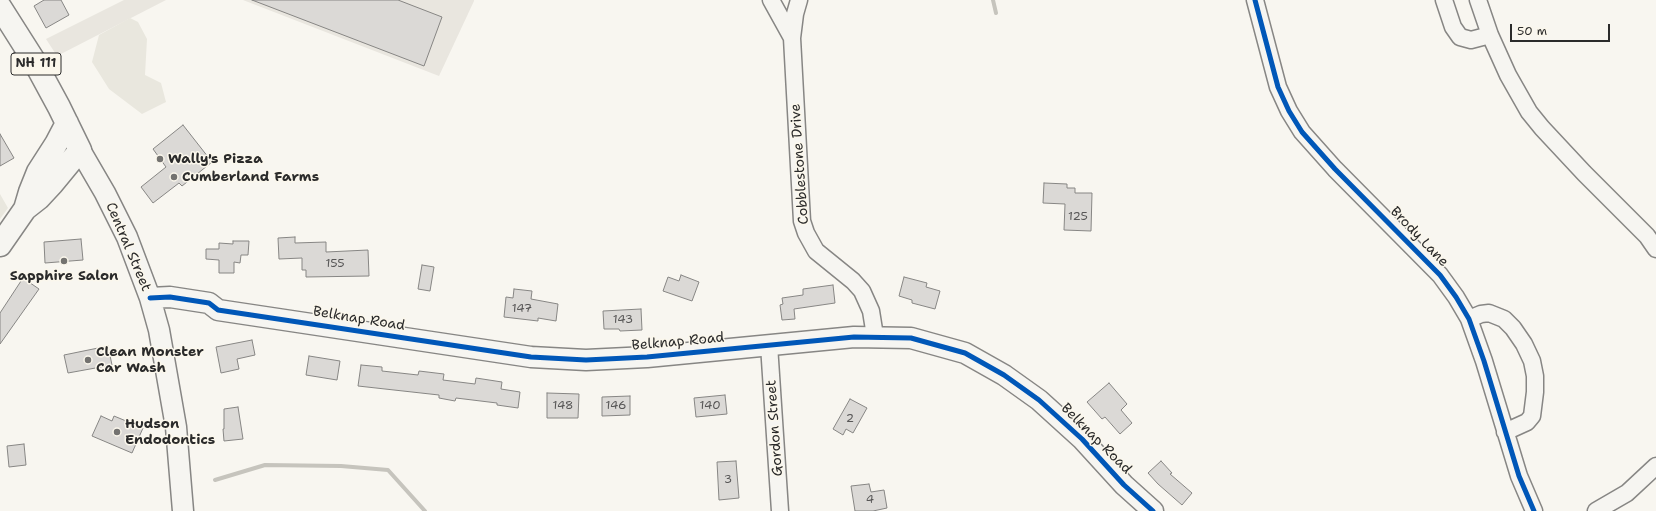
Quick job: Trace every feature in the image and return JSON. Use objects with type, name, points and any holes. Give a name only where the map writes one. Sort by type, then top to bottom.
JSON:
[{"type":"main road","name":"Central Street","points":[[0,7],[33,59],[80,150]]},
{"type":"main road","points":[[26,208],[30,192],[38,172],[56,144],[67,123]]},
{"type":"main road","points":[[0,245],[26,208],[39,198],[80,150]]},
{"type":"street","name":"Cobblestone Drive","points":[[771,0],[792,38]]},
{"type":"street","name":"Cobblestone Drive","points":[[799,0],[795,14],[792,38],[802,221],[806,233],[816,251],[853,281],[862,291],[871,311],[875,336]]},
{"type":"street","name":"Brody Lane","points":[[1255,0],[1278,87],[1289,111],[1302,132],[1336,169],[1440,275],[1456,297],[1469,319],[1519,476],[1534,511]]},
{"type":"street","points":[[1444,0],[1452,27],[1460,37],[1471,40],[1490,35]]},
{"type":"street","points":[[1478,0],[1490,35],[1508,75],[1529,112],[1561,149],[1651,232],[1656,250]]},
{"type":"street","name":"Central Street","points":[[80,150],[105,193],[127,237],[150,298],[159,330],[176,427],[183,511]]},
{"type":"street","name":"Belknap Road","points":[[150,298],[170,297],[209,303],[218,310],[531,357],[578,360],[647,357],[854,337],[875,336],[911,338],[965,353],[1004,374],[1040,400],[1076,434],[1124,485],[1153,511]]},
{"type":"street","points":[[1469,319],[1489,313],[1504,319],[1513,328],[1524,344],[1532,361],[1535,376],[1535,392],[1532,416],[1527,422],[1505,432]]},
{"type":"street","name":"Gordon Street","points":[[769,346],[780,511]]},
{"type":"street","points":[[1596,511],[1627,493],[1656,466]]},
{"type":"shaded area","points":[[124,0],[166,0],[57,56],[46,39]]},
{"type":"shaded area","points":[[243,0],[474,0],[474,1],[439,76]]},
{"type":"shaded area","points":[[130,18],[138,22],[147,39],[145,75],[161,83],[166,102],[142,114],[109,89],[92,62],[99,35]]},
{"type":"shaded area","points":[[0,194],[8,208],[0,219]]},
{"type":"building","points":[[44,0],[61,0],[69,15],[46,28],[34,6]]},
{"type":"building","points":[[252,0],[398,0],[442,17],[424,66]]},
{"type":"building","points":[[183,125],[212,162],[182,186],[179,183],[153,203],[141,187],[166,167],[153,149]]},
{"type":"building","points":[[0,134],[14,158],[0,166]]},
{"type":"building","points":[[1044,183],[1067,184],[1067,188],[1075,188],[1075,193],[1092,193],[1091,231],[1064,230],[1065,204],[1043,203]]},
{"type":"building","points":[[295,237],[295,243],[326,242],[326,252],[368,250],[369,276],[306,277],[306,270],[302,270],[302,258],[279,259],[278,238]]},
{"type":"building","points":[[81,239],[83,260],[45,263],[44,242]]},
{"type":"building","points":[[233,241],[249,241],[248,255],[241,255],[240,263],[234,262],[234,273],[219,273],[219,260],[206,259],[206,249],[219,249],[219,243],[233,244]]},
{"type":"building","points":[[422,265],[434,267],[430,291],[418,289]]},
{"type":"building","points":[[681,275],[699,282],[692,301],[663,291],[668,277],[679,281]]},
{"type":"building","points":[[904,277],[927,283],[926,287],[940,291],[935,309],[912,303],[912,300],[899,296]]},
{"type":"building","points":[[23,278],[39,289],[0,344],[0,313]]},
{"type":"building","points":[[833,285],[835,303],[794,309],[795,319],[782,320],[780,305],[783,304],[782,298],[803,295],[803,289]]},
{"type":"building","points":[[514,289],[532,291],[531,299],[558,304],[556,321],[538,318],[538,321],[504,317],[506,297],[513,298]]},
{"type":"building","points":[[641,309],[642,330],[620,331],[619,329],[604,329],[603,311]]},
{"type":"building","points":[[252,340],[255,355],[237,359],[239,369],[221,373],[216,347]]},
{"type":"building","name":"Clean Monster Car Wash","points":[[108,346],[112,365],[68,373],[64,355]]},
{"type":"building","points":[[309,356],[340,361],[337,380],[306,375]]},
{"type":"building","points":[[361,365],[382,367],[382,371],[418,375],[419,371],[444,374],[443,380],[475,384],[476,378],[502,382],[501,389],[520,392],[518,408],[497,405],[497,403],[456,398],[455,401],[439,398],[439,395],[358,386]]},
{"type":"building","points":[[1109,383],[1127,404],[1121,410],[1132,423],[1120,434],[1105,417],[1102,419],[1087,402]]},
{"type":"building","points":[[547,393],[579,394],[578,418],[547,418]]},
{"type":"building","points":[[725,395],[727,414],[696,417],[694,398]]},
{"type":"building","points":[[630,396],[630,415],[602,416],[602,397]]},
{"type":"building","points":[[850,399],[867,408],[853,433],[846,429],[843,435],[833,429]]},
{"type":"building","points":[[238,407],[243,439],[224,441],[224,409]]},
{"type":"building","name":"Hudson Endodontics","points":[[101,416],[112,421],[114,416],[143,428],[132,453],[92,436]]},
{"type":"building","points":[[24,444],[26,465],[9,467],[7,446]]},
{"type":"building","points":[[736,461],[739,498],[719,500],[717,462]]},
{"type":"building","points":[[1161,461],[1172,473],[1170,474],[1192,493],[1182,505],[1148,473]]},
{"type":"building","points":[[869,484],[871,492],[884,490],[887,508],[873,511],[855,511],[851,486]]},
{"type":"waterway","points":[[993,0],[996,13]]},
{"type":"waterway","points":[[215,480],[265,465],[341,466],[388,470],[425,511]]},
{"type":"cycle path","points":[[1255,0],[1278,87],[1289,111],[1302,132],[1335,169],[1440,275],[1456,297],[1469,319],[1484,361],[1519,476],[1534,511]]},
{"type":"cycle path","points":[[150,298],[170,297],[209,303],[218,310],[531,357],[586,360],[647,357],[854,337],[911,338],[965,353],[1004,375],[1039,400],[1082,439],[1124,485],[1153,511]]},
{"type":"place","name":"Wally's Pizza","points":[[160,159]]},
{"type":"place","name":"Cumberland Farms","points":[[174,177]]},
{"type":"place","name":"Sapphire Salon","points":[[64,261]]},
{"type":"place","name":"Clean Monster Car Wash","points":[[88,360]]},
{"type":"place","name":"Hudson Endodontics","points":[[117,432]]}]
